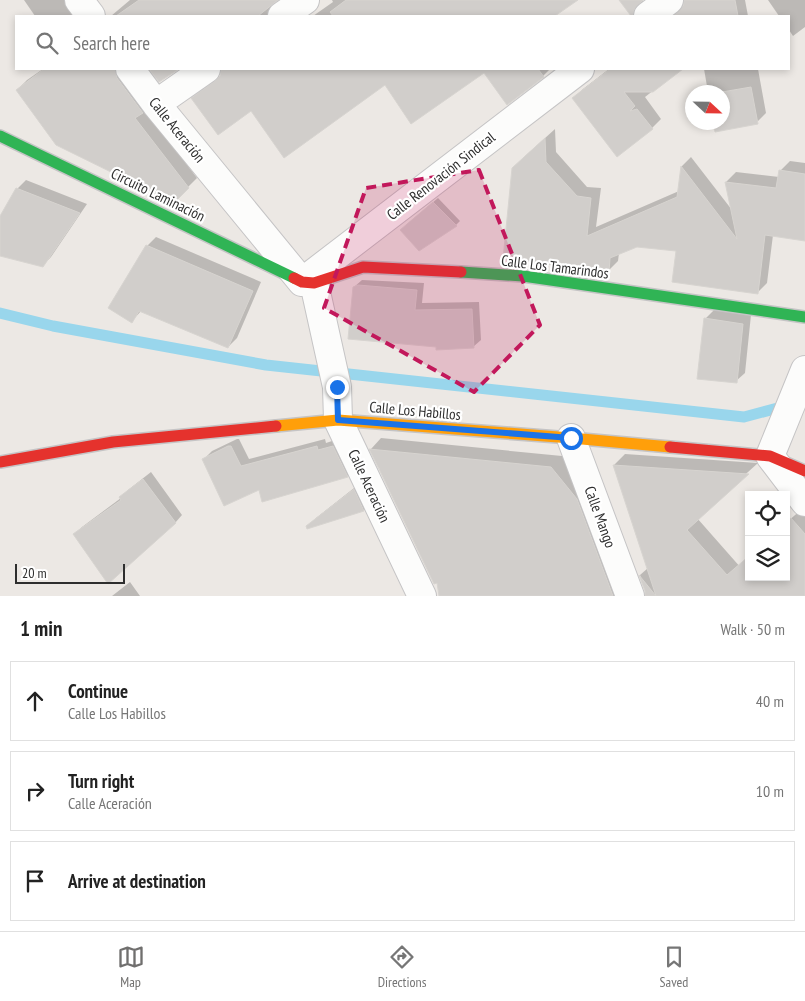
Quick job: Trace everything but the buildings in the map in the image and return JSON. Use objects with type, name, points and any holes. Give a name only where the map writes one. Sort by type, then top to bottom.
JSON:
[{"type":"street","points":[[79,0],[90,15]]},
{"type":"street","points":[[283,15],[305,0]]},
{"type":"street","points":[[649,15],[669,0]]},
{"type":"street","name":"Calle Aceración","points":[[131,70],[156,104],[308,283],[337,387],[338,420],[419,595]]},
{"type":"street","points":[[156,104],[205,70]]},
{"type":"street","name":"Calle Renovación Sindical","points":[[308,283],[579,70]]},
{"type":"street","name":"Circuito Laminación","points":[[0,136],[308,283]]},
{"type":"street","name":"Calle Los Tamarindos","points":[[308,283],[363,267],[523,276],[805,317]]},
{"type":"street","points":[[805,370],[775,445],[805,502]]},
{"type":"street","name":"Calle Los Habillos","points":[[0,462],[113,442],[338,420],[571,438],[775,445],[805,471]]},
{"type":"street","name":"Calle Mango","points":[[571,438],[630,596]]},
{"type":"highlighted area","points":[[479,170],[540,325],[474,392],[324,308],[366,188]]},
{"type":"waterway","points":[[0,313],[53,326],[266,365],[744,417],[789,405]]},
{"type":"traffic: fast","points":[[0,136],[294,278]]},
{"type":"traffic: fast","points":[[461,272],[523,276],[805,317]]},
{"type":"traffic: slow","points":[[276,426],[338,420],[670,447]]},
{"type":"traffic: jam","points":[[294,278],[302,282],[314,283],[363,267],[461,272]]},
{"type":"traffic: jam","points":[[0,462],[113,442],[276,426]]},
{"type":"traffic: jam","points":[[670,447],[770,456],[805,471]]},
{"type":"route","points":[[337,387],[338,420],[571,438]]}]
